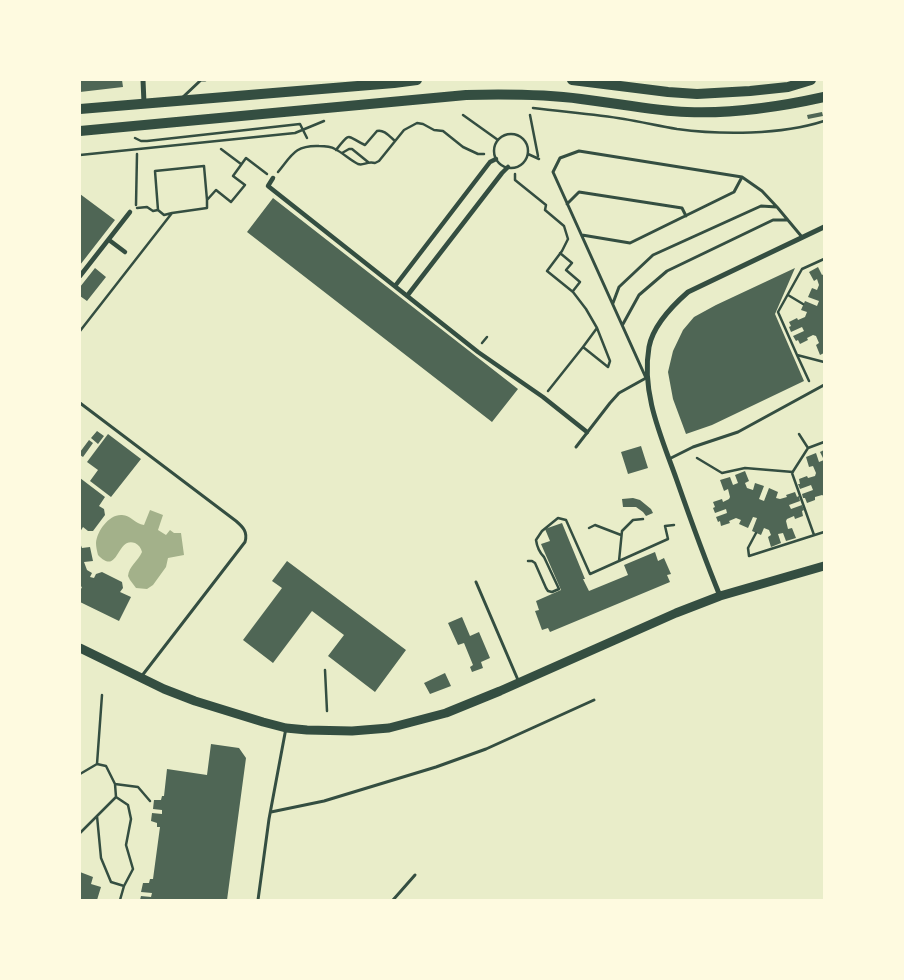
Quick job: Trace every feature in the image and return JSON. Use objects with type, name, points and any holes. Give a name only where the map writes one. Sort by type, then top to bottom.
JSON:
[{"type":"main road","points":[[80,109],[352,84],[417,80]]},
{"type":"main road","points":[[572,80],[697,94],[788,87],[811,80]]},
{"type":"main road","points":[[80,131],[466,95],[517,94],[558,97],[688,112],[715,112],[783,106],[824,97]]},
{"type":"street","points":[[143,80],[144,104]]},
{"type":"street","points":[[395,286],[490,162],[496,159]]},
{"type":"street","points":[[407,296],[508,167]]},
{"type":"street","points":[[273,178],[268,186],[478,352],[543,397],[587,432]]},
{"type":"street","points":[[80,276],[130,212]]},
{"type":"street","points":[[720,596],[700,547],[652,410],[646,378],[649,345],[658,326],[674,305],[688,292],[824,227]]},
{"type":"street","points":[[109,240],[125,252]]},
{"type":"street","points":[[80,648],[164,689],[196,701],[286,728],[352,731],[389,728],[446,713],[519,683],[676,613],[720,596],[824,566]]},
{"type":"lane","points":[[179,101],[201,80],[205,80]]},
{"type":"lane","points":[[576,447],[619,393],[646,378],[553,172],[560,158],[579,151],[742,177],[762,191],[803,238]]},
{"type":"lane","points":[[582,235],[630,243],[734,192],[742,177]]},
{"type":"lane","points":[[568,204],[579,192],[682,208],[686,216]]},
{"type":"lane","points":[[613,303],[619,286],[653,255],[761,206],[777,207]]},
{"type":"lane","points":[[623,324],[639,295],[667,271],[773,220],[788,220]]},
{"type":"lane","points":[[669,459],[693,447],[738,432],[824,385]]},
{"type":"lane","points":[[80,403],[236,521],[246,532],[245,542],[140,677]]},
{"type":"lane","points":[[476,582],[519,683]]},
{"type":"lane","points":[[271,812],[324,801],[436,767],[486,749],[594,700]]},
{"type":"lane","points":[[258,900],[286,728]]},
{"type":"lane","points":[[393,900],[415,875]]},
{"type":"path","points":[[529,108],[624,119],[677,129],[730,134],[779,130],[824,121]]},
{"type":"path","points":[[528,154],[539,158],[530,115]]},
{"type":"path","points":[[463,116],[498,140]]},
{"type":"path","points":[[80,155],[295,133],[328,118]]},
{"type":"path","points":[[341,153],[352,149],[368,162],[375,163],[379,161],[404,130],[417,123],[434,130],[444,131],[478,154],[494,151]]},
{"type":"path","points":[[135,138],[141,141],[148,141],[300,124],[307,138]]},
{"type":"path","points":[[336,150],[346,137],[352,136],[365,144],[379,130],[395,141]]},
{"type":"path","points":[[507,134],[518,135],[522,138],[528,148],[528,154],[519,166],[508,167],[499,163],[494,151],[498,140],[507,134]]},
{"type":"path","points":[[207,200],[216,190],[231,202],[245,185],[233,176],[246,158],[273,178],[298,149],[306,146],[328,146],[358,164],[362,165],[368,162]]},
{"type":"path","points":[[221,149],[241,164]]},
{"type":"path","points":[[137,154],[136,208],[147,207],[158,210],[164,215],[207,208],[204,166],[155,171],[158,210]]},
{"type":"path","points":[[514,167],[515,180],[546,205],[545,210],[564,226],[568,239],[547,271],[572,291],[586,308],[597,328],[610,361],[608,367],[583,347]]},
{"type":"path","points":[[80,331],[172,213]]},
{"type":"path","points":[[560,253],[572,263],[566,270],[580,282],[572,291]]},
{"type":"path","points":[[809,381],[778,312],[802,269],[824,258]]},
{"type":"path","points":[[788,295],[803,304]]},
{"type":"path","points":[[543,397],[597,328]]},
{"type":"path","points":[[797,355],[824,362]]},
{"type":"path","points":[[799,434],[808,448]]},
{"type":"path","points":[[814,535],[792,473],[808,448],[824,442]]},
{"type":"path","points":[[697,458],[722,473],[745,468],[793,472]]},
{"type":"path","points":[[528,561],[535,563],[548,591],[552,592],[559,589],[544,557],[537,547],[536,540],[542,531],[558,518],[566,520],[590,574],[668,539],[665,526],[674,525]]},
{"type":"path","points":[[619,560],[622,531],[633,520],[643,519]]},
{"type":"path","points":[[589,528],[595,525],[621,535]]},
{"type":"path","points":[[756,533],[748,548],[749,556],[824,532]]},
{"type":"path","points":[[325,670],[326,711]]},
{"type":"path","points":[[97,764],[102,695]]},
{"type":"path","points":[[80,774],[97,764],[106,766],[115,784],[116,797],[80,833]]},
{"type":"path","points":[[115,784],[138,787],[150,801]]},
{"type":"path","points":[[116,797],[128,805],[131,820],[126,845],[133,869],[124,886],[120,900]]},
{"type":"path","points":[[97,816],[101,858],[111,882],[124,886]]},
{"type":"shaded area","points":[[150,510],[163,515],[158,530],[166,535],[170,530],[174,533],[181,533],[184,555],[168,558],[166,567],[153,585],[147,589],[136,588],[128,576],[130,569],[142,552],[139,546],[129,542],[124,545],[114,559],[105,561],[98,555],[96,543],[101,529],[108,520],[117,515],[125,515],[144,525]]},
{"type":"building","points":[[80,80],[122,80],[123,87],[80,92]]},
{"type":"building","points":[[822,112],[823,116],[808,119],[807,115]]},
{"type":"building","points":[[80,194],[115,220],[80,265]]},
{"type":"building","points":[[273,198],[518,389],[492,422],[247,232]]},
{"type":"building","points":[[818,267],[822,275],[824,274],[824,353],[820,355],[816,345],[819,343],[816,336],[813,335],[807,338],[808,340],[800,344],[793,336],[804,331],[802,327],[791,332],[789,327],[791,326],[789,322],[805,317],[807,312],[801,310],[805,301],[817,306],[819,301],[808,297],[812,288],[817,290],[819,285],[817,279],[814,281],[809,272]]},
{"type":"building","points":[[95,268],[106,277],[87,301],[80,296],[80,287]]},
{"type":"building","points":[[795,268],[775,314],[804,381],[712,425],[686,434],[673,399],[668,372],[673,351],[683,330],[694,317]]},
{"type":"building","points":[[97,431],[104,436],[98,444],[91,438]]},
{"type":"building","points":[[108,434],[141,459],[111,497],[90,481],[98,470],[87,462]]},
{"type":"building","points":[[89,440],[93,443],[83,457],[80,455],[80,452]]},
{"type":"building","points":[[641,446],[648,468],[628,474],[621,452]]},
{"type":"building","points":[[824,450],[824,460],[820,452]]},
{"type":"building","points":[[816,453],[819,462],[824,460],[824,496],[815,497],[815,500],[807,503],[802,494],[813,490],[811,485],[800,489],[799,479],[815,476],[816,473],[813,466],[809,467],[806,457]]},
{"type":"building","points":[[745,471],[749,481],[745,483],[747,488],[753,490],[755,483],[764,486],[759,499],[764,501],[769,488],[778,492],[776,498],[787,497],[786,495],[795,492],[797,497],[799,496],[800,501],[789,505],[791,509],[802,505],[804,510],[802,511],[803,516],[795,519],[794,516],[786,521],[788,529],[792,528],[796,538],[786,541],[783,533],[778,534],[781,543],[771,547],[768,537],[771,535],[769,530],[764,528],[761,535],[752,531],[757,518],[753,517],[748,528],[739,524],[741,520],[736,518],[729,521],[730,523],[721,526],[720,521],[718,522],[716,517],[727,513],[726,509],[715,513],[713,502],[722,499],[723,502],[730,497],[728,489],[724,491],[720,480],[730,477],[733,485],[738,483],[735,475]]},
{"type":"building","points":[[80,478],[105,497],[99,506],[104,509],[105,515],[93,531],[88,531],[83,527],[80,532]]},
{"type":"building","points":[[633,498],[640,500],[653,513],[646,516],[636,507],[623,507],[622,499]]},
{"type":"building","points":[[562,523],[589,591],[628,575],[624,565],[655,552],[658,561],[664,558],[671,574],[667,575],[670,582],[550,632],[548,628],[542,630],[535,611],[539,610],[536,601],[561,590],[541,544],[550,541],[545,529]]},
{"type":"building","points":[[80,543],[82,548],[90,547],[93,561],[84,562],[87,570],[92,573],[90,577],[94,578],[96,574],[102,572],[122,582],[123,588],[120,592],[131,597],[119,621],[80,602],[82,587],[80,586]]},
{"type":"building","points":[[287,561],[406,650],[375,692],[328,656],[344,635],[312,611],[273,663],[243,640],[282,588],[272,581]]},
{"type":"building","points":[[462,617],[470,636],[479,632],[490,658],[481,662],[483,668],[472,672],[470,667],[473,665],[464,643],[458,645],[448,623]]},
{"type":"building","points":[[445,673],[451,686],[430,694],[424,683]]},
{"type":"building","points":[[211,744],[239,748],[246,758],[227,900],[140,900],[141,896],[151,897],[152,893],[141,892],[143,883],[149,883],[150,879],[153,879],[160,827],[157,827],[157,823],[151,821],[152,813],[162,814],[162,810],[153,809],[154,800],[161,800],[162,796],[164,796],[167,769],[207,775]]},
{"type":"building","points":[[80,872],[93,877],[91,884],[101,887],[97,900],[80,900]]}]
